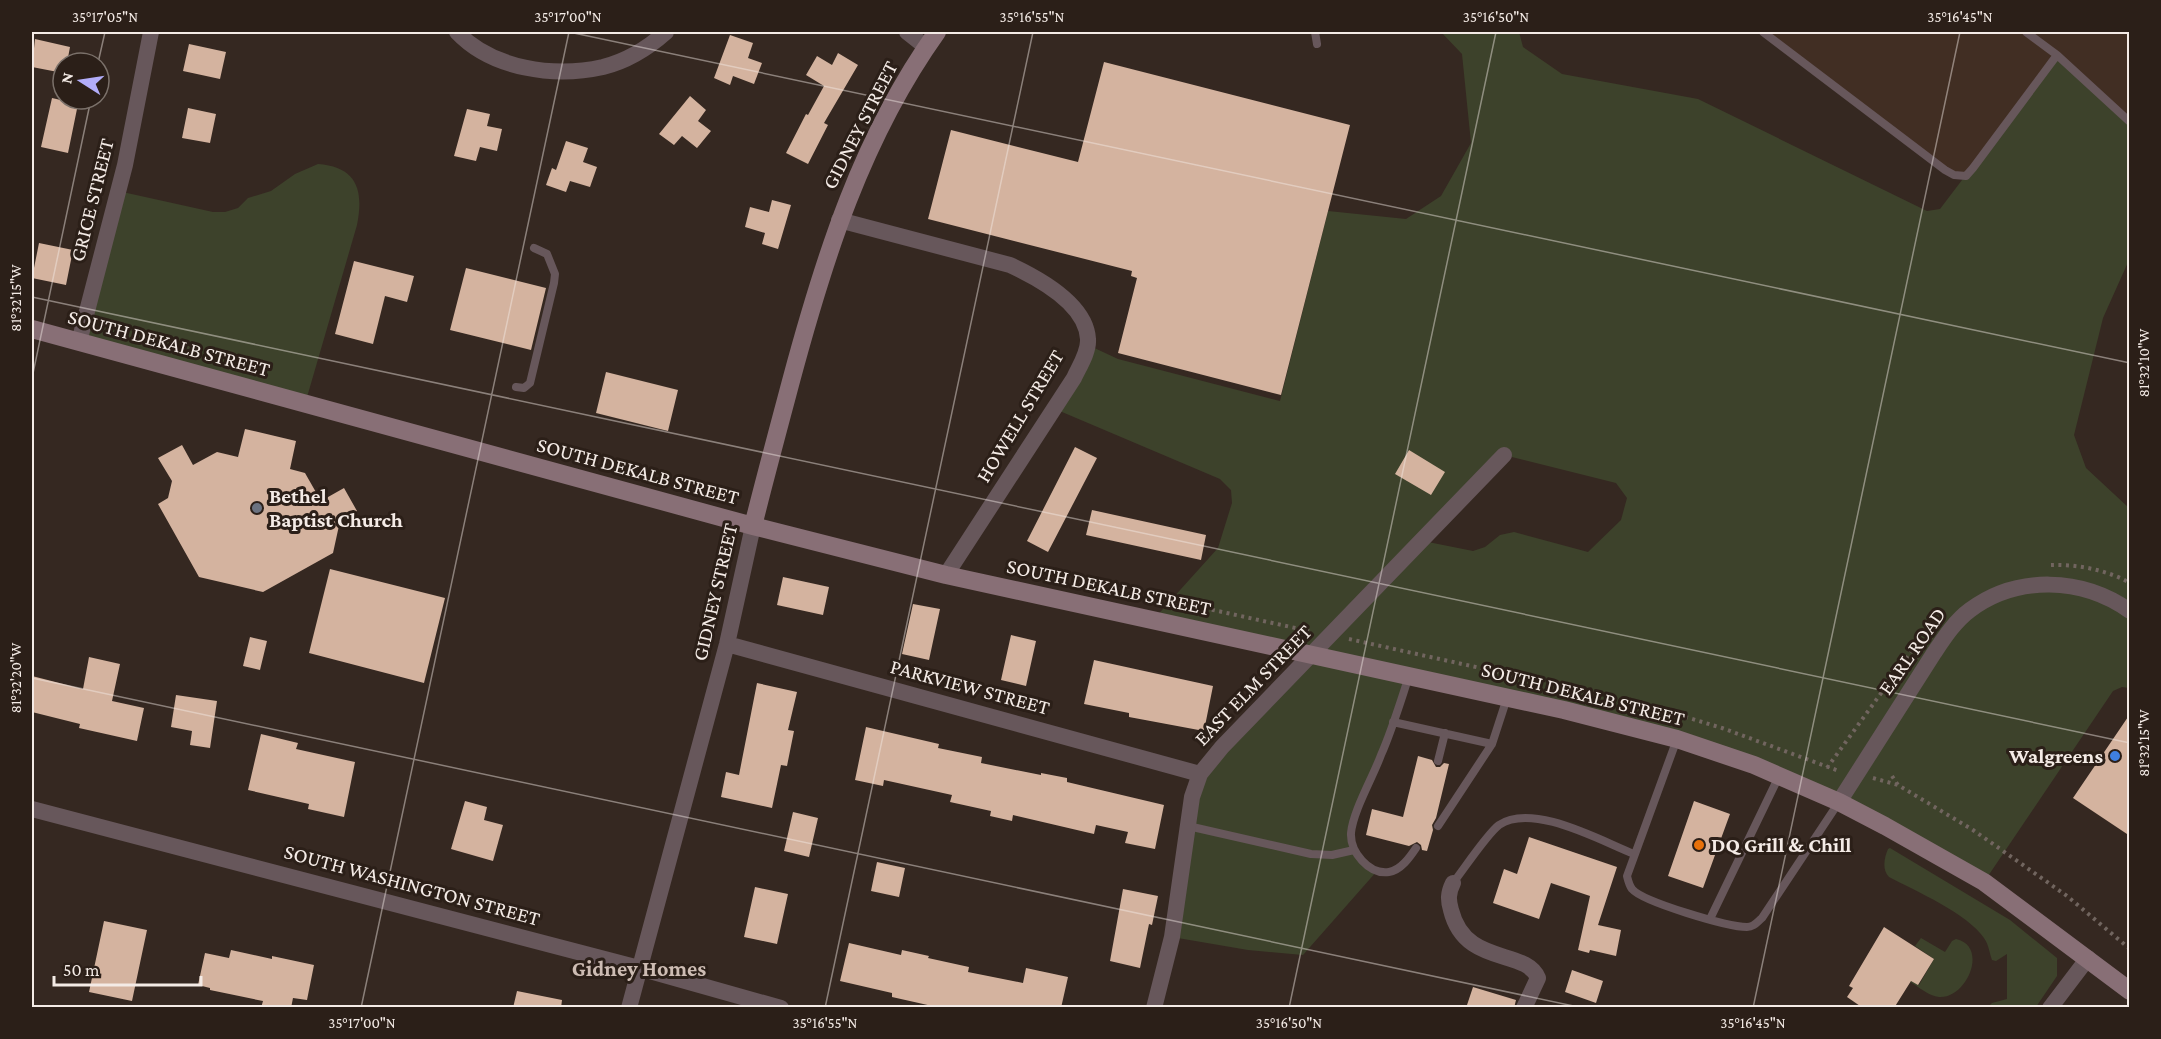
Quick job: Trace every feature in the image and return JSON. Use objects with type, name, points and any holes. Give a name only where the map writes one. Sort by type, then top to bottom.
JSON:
[{"type":"main road","name":"GIDNEY STREET","points":[[753,526],[808,319],[839,220],[881,124],[931,39]]},
{"type":"main road","name":"SOUTH DEKALB STREET","points":[[32,329],[753,526],[946,575],[1508,698],[1677,739],[1754,765],[1839,802],[1885,826],[1984,882],[2130,991]]},
{"type":"street","name":"GRICE STREET","points":[[79,342],[125,165],[151,32]]},
{"type":"street","points":[[457,32],[468,44],[502,61],[538,69],[582,70],[603,67],[623,60],[641,51],[666,32]]},
{"type":"street","points":[[907,32],[931,39]]},
{"type":"street","name":"HOWELL STREET","points":[[839,220],[1010,265],[1034,276],[1061,296],[1072,306],[1086,328],[1088,345],[1074,378],[946,575]]},
{"type":"street","name":"EAST ELM STREET","points":[[1154,1008],[1172,937],[1192,797],[1200,774],[1222,747],[1504,455]]},
{"type":"street","name":"GIDNEY STREET","points":[[629,1008],[727,644],[753,526]]},
{"type":"street","name":"EARL ROAD","points":[[1839,802],[1934,652],[1968,611],[1987,599],[2017,588],[2040,584],[2091,591],[2130,611]]},
{"type":"street","name":"PARKVIEW STREET","points":[[727,644],[1200,774]]},
{"type":"street","name":"SOUTH WASHINGTON STREET","points":[[32,809],[639,968],[781,1008]]},
{"type":"street","points":[[1453,883],[1449,890],[1448,900],[1456,926],[1465,938],[1474,946],[1523,964],[1532,968],[1536,973],[1538,978],[1524,1008]]},
{"type":"street","points":[[2050,1008],[2088,958]]},
{"type":"lane","points":[[1315,32],[1317,44]]},
{"type":"lane","points":[[1763,32],[1944,170],[1959,176],[1966,176],[2057,55]]},
{"type":"lane","points":[[1772,39],[1781,32]]},
{"type":"lane","points":[[2026,32],[2057,55],[2130,122]]},
{"type":"lane","points":[[516,387],[524,388],[530,383],[554,283],[555,274],[547,254],[534,248]]},
{"type":"lane","points":[[1409,676],[1352,826],[1351,837],[1354,850],[1365,863],[1377,871],[1387,873],[1406,862],[1416,848]]},
{"type":"lane","points":[[1438,826],[1492,744],[1508,698]]},
{"type":"lane","points":[[1393,722],[1492,744]]},
{"type":"lane","points":[[1438,761],[1445,734]]},
{"type":"lane","points":[[1677,739],[1627,876],[1631,888],[1638,894],[1661,904],[1710,919],[1747,927],[1755,925],[1762,918],[1839,802]]},
{"type":"lane","points":[[1710,919],[1779,776]]},
{"type":"lane","points":[[1453,883],[1497,827],[1513,819],[1539,818],[1634,854]]},
{"type":"lane","points":[[1188,826],[1311,854],[1332,855],[1354,850]]},
{"type":"path","points":[[1892,776],[1898,785],[1973,830],[2041,877],[2130,949]]},
{"type":"shaded area","points":[[1763,32],[2129,32],[2129,122],[1968,173],[1954,175]]},
{"type":"green space","points":[[1441,32],[1519,32],[1523,47],[1562,74],[1698,99],[1927,211],[1940,209],[2057,55],[2129,122],[2129,260],[2103,318],[2074,435],[2086,468],[2129,508],[2129,688],[2122,687],[2113,691],[1984,882],[1754,765],[1409,676],[1352,827],[1354,850],[1377,871],[1303,955],[1248,950],[1172,937],[1200,774],[1312,655],[1153,620],[1218,548],[1232,503],[1231,490],[1220,479],[1055,409],[1088,345],[1118,359],[1280,401],[1328,211],[1406,219],[1441,196],[1471,143],[1462,54]],"holes":[[[1504,455],[1616,483],[1627,498],[1621,520],[1588,552],[1514,532],[1500,535],[1485,547],[1473,551],[1423,541]]]},
{"type":"green space","points":[[318,164],[342,170],[355,182],[359,212],[305,404],[79,342],[118,191],[213,212],[225,212],[238,208],[248,198],[271,191],[295,174]]},
{"type":"green space","points":[[1890,848],[2010,920],[2057,958],[2057,976],[2036,1007],[1988,1007],[1992,1003],[2007,999],[2007,954],[1996,961],[1992,960],[1984,938],[1966,920],[1889,877],[1884,864]]},
{"type":"green space","points":[[1921,938],[1945,952],[1956,939],[1966,944],[1971,951],[1973,961],[1970,971],[1958,990],[1939,997],[1910,982],[1919,985],[1934,959],[1915,946]]},
{"type":"building","points":[[730,35],[753,43],[748,58],[762,63],[754,84],[733,76],[730,85],[714,78]]},
{"type":"building","points":[[35,39],[70,47],[69,51],[51,51],[51,71],[32,67]]},
{"type":"building","points":[[189,44],[226,52],[220,79],[183,71]]},
{"type":"building","points":[[838,53],[858,65],[824,123],[828,125],[808,164],[786,153],[806,114],[808,115],[824,86],[806,75],[817,56],[832,65]]},
{"type":"building","points":[[1104,62],[1350,125],[1281,395],[1118,353],[1137,278],[1131,276],[1132,271],[928,219],[951,130],[1078,162]]},
{"type":"building","points":[[690,96],[706,110],[698,121],[711,131],[697,148],[682,136],[674,145],[659,134]]},
{"type":"building","points":[[51,102],[51,111],[77,111],[68,153],[41,147]]},
{"type":"building","points":[[188,108],[216,114],[210,143],[182,138]]},
{"type":"building","points":[[467,109],[490,114],[487,126],[502,129],[497,151],[480,147],[476,161],[454,156]]},
{"type":"building","points":[[566,141],[588,148],[583,162],[597,167],[590,187],[570,181],[566,192],[546,185],[552,168],[556,170]]},
{"type":"building","points":[[772,200],[791,205],[778,249],[762,244],[765,233],[745,227],[750,207],[769,212]]},
{"type":"building","points":[[39,243],[73,250],[66,285],[32,278]]},
{"type":"building","points":[[354,261],[414,276],[407,302],[385,296],[373,344],[335,334]]},
{"type":"building","points":[[466,268],[546,288],[531,350],[450,330]]},
{"type":"building","points":[[606,372],[678,390],[668,431],[596,413]]},
{"type":"building","name":"Bethel Baptist Church","points":[[245,429],[296,441],[290,469],[305,473],[321,501],[344,488],[357,511],[340,521],[333,553],[263,592],[199,577],[158,504],[168,498],[172,481],[158,458],[182,445],[193,465],[217,452],[238,457]]},
{"type":"building","points":[[1075,447],[1097,458],[1048,552],[1027,541]]},
{"type":"building","points":[[1409,450],[1445,472],[1431,495],[1395,474]]},
{"type":"building","points":[[1092,510],[1206,535],[1201,560],[1086,535]]},
{"type":"building","points":[[330,569],[445,598],[424,683],[309,653]]},
{"type":"building","points":[[783,577],[829,587],[823,615],[777,605]]},
{"type":"building","points":[[913,604],[940,609],[929,660],[902,654]]},
{"type":"building","points":[[1011,635],[1036,641],[1026,686],[1001,680]]},
{"type":"building","points":[[250,637],[267,641],[260,670],[243,666]]},
{"type":"building","points":[[89,657],[120,664],[112,701],[144,708],[137,741],[79,728],[80,724],[32,712],[32,676],[83,689]]},
{"type":"building","points":[[1094,660],[1213,686],[1204,731],[1129,717],[1129,713],[1084,704]]},
{"type":"building","points":[[757,683],[797,692],[788,730],[794,731],[787,766],[781,765],[772,808],[721,797],[726,772],[739,775]]},
{"type":"building","points":[[176,695],[217,701],[210,748],[190,745],[192,731],[171,727]]},
{"type":"building","name":"Walgreens","points":[[2130,714],[2130,836],[2073,798]]},
{"type":"building","points":[[866,727],[939,744],[938,748],[982,757],[981,763],[1067,778],[1067,782],[1164,805],[1155,849],[1125,843],[1128,832],[1096,825],[1094,834],[1013,815],[1012,821],[990,816],[991,811],[950,802],[952,795],[884,780],[883,786],[855,780]]},
{"type":"building","points":[[261,734],[298,743],[296,749],[355,762],[344,817],[308,809],[309,804],[248,790]]},
{"type":"building","points":[[1418,756],[1432,760],[1436,767],[1444,763],[1449,764],[1427,851],[1422,850],[1421,845],[1417,842],[1409,846],[1366,835],[1372,809],[1403,817]]},
{"type":"building","points":[[465,801],[487,807],[484,820],[503,825],[493,861],[451,849]]},
{"type":"building","name":"DQ Grill & Chill","points":[[1694,801],[1730,814],[1703,888],[1668,876]]},
{"type":"building","points":[[793,812],[818,818],[809,857],[784,851]]},
{"type":"building","points":[[1529,837],[1617,867],[1598,925],[1621,930],[1616,956],[1590,950],[1589,953],[1578,950],[1590,896],[1551,883],[1539,919],[1493,903],[1504,869],[1517,874]]},
{"type":"building","points":[[877,862],[905,868],[899,897],[871,891]]},
{"type":"building","points":[[755,887],[788,894],[777,944],[744,937]]},
{"type":"building","points":[[1123,889],[1158,896],[1152,925],[1149,924],[1140,968],[1110,961]]},
{"type":"building","points":[[104,921],[147,930],[132,1001],[89,992]]},
{"type":"building","points":[[1884,927],[1934,959],[1918,985],[1911,981],[1894,1008],[1863,1008],[1847,997],[1853,988],[1849,986]]},
{"type":"building","points":[[849,943],[901,955],[902,950],[929,956],[928,958],[969,967],[968,972],[1023,983],[1026,968],[1068,977],[1061,1008],[941,1008],[892,997],[892,993],[840,981]]},
{"type":"building","points":[[231,950],[314,965],[307,1000],[293,998],[291,1008],[261,1008],[263,1001],[210,990],[210,988],[198,985],[205,953],[229,958]]},
{"type":"building","points":[[1572,970],[1603,981],[1596,1003],[1565,992]]},
{"type":"building","points":[[1473,987],[1516,1000],[1514,1008],[1466,1008]]},
{"type":"building","points":[[517,991],[562,1000],[561,1008],[513,1008]]},
{"type":"place","name":"Bethel Baptist Church","points":[[257,508]]},
{"type":"place","name":"Walgreens","points":[[2115,756]]},
{"type":"place","name":"DQ Grill & Chill","points":[[1699,845]]},
{"type":"district","name":"Gidney Homes","points":[[639,968]]}]
